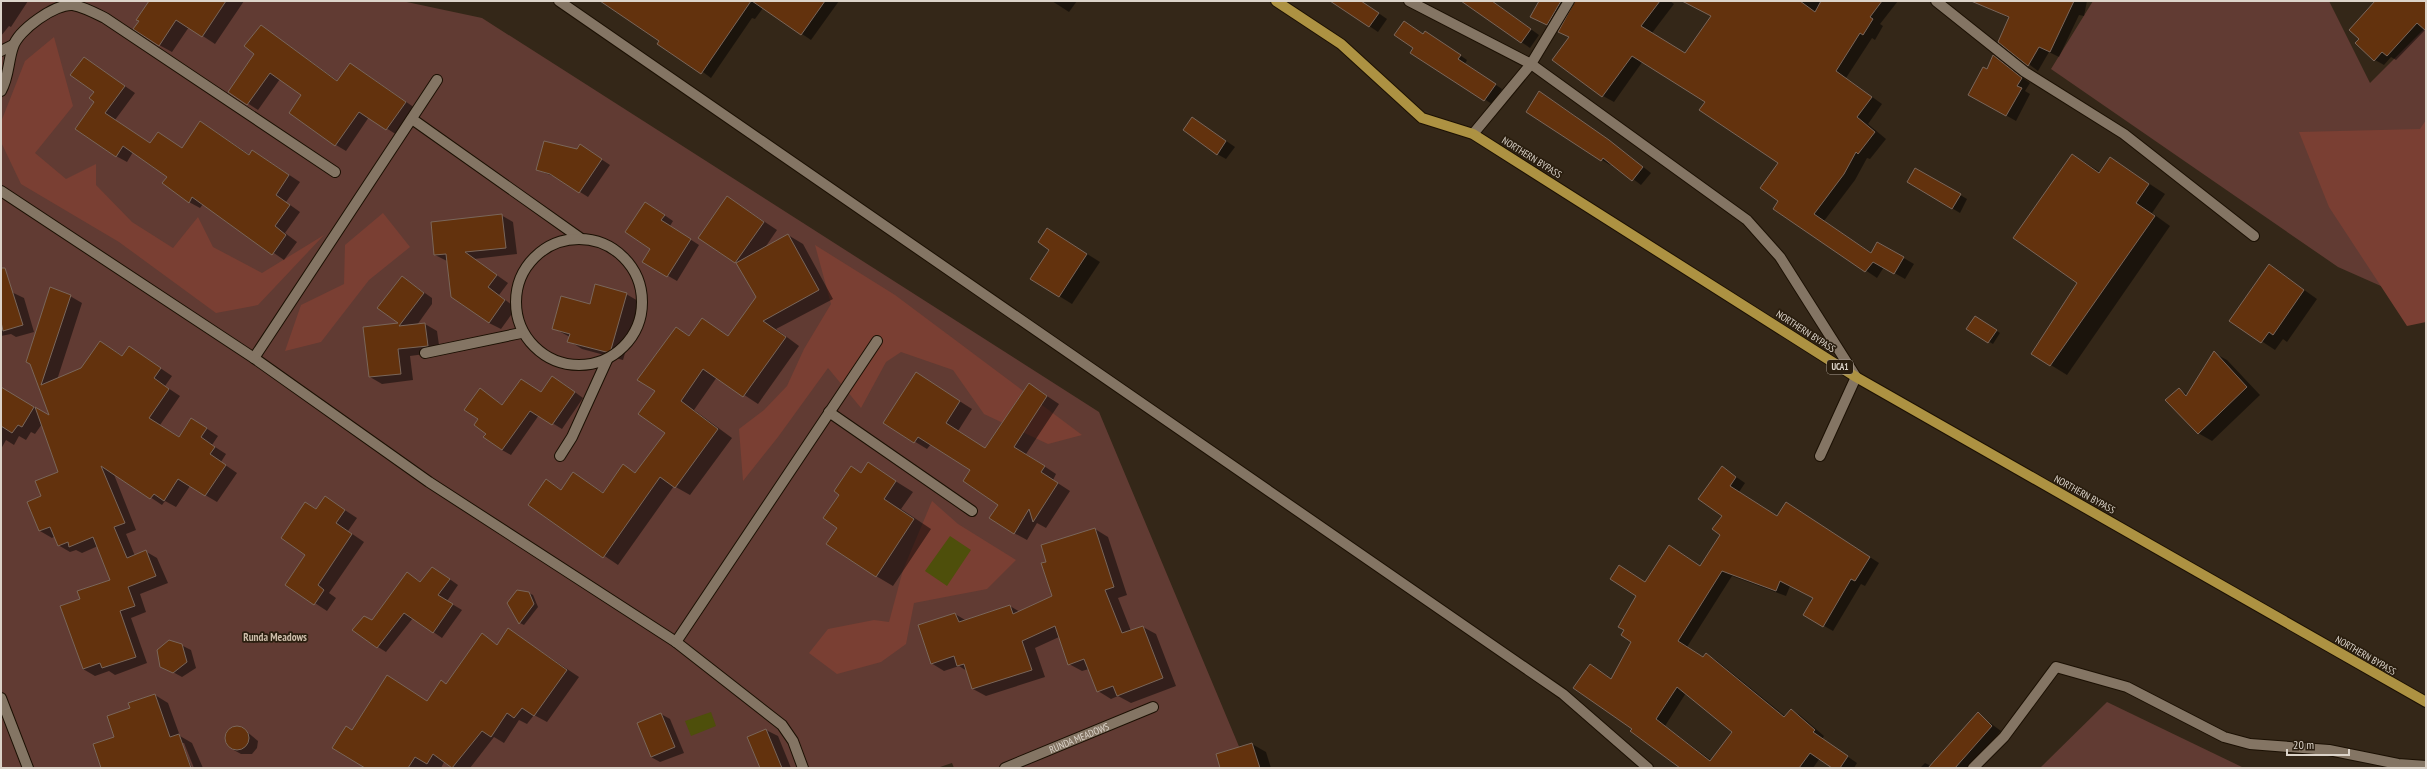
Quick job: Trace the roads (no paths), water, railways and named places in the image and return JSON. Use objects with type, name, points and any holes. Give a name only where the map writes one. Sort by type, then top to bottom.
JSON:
[{"type":"main road","name":"NORTHERN BYPASS","points":[[1276,1],[1286,4],[1341,44],[1422,118],[1473,134],[1856,377],[2426,702]]},
{"type":"street","points":[[559,1],[1563,694],[1648,768]]},
{"type":"street","points":[[1409,1],[1531,64],[1747,220],[1780,258],[1856,377],[1820,456]]},
{"type":"street","points":[[1473,134],[1531,64],[1569,1]]},
{"type":"street","points":[[1936,1],[2025,72],[2124,134],[2254,236]]},
{"type":"street","points":[[1,51],[13,45],[31,24],[53,9],[72,5],[89,10],[105,18],[335,172]]},
{"type":"street","points":[[1,91],[6,83],[13,45]]},
{"type":"street","points":[[254,358],[438,80]]},
{"type":"street","points":[[412,119],[580,238],[603,243],[624,257],[637,277],[644,296],[644,307],[638,324],[626,345],[607,360],[579,366],[551,360],[521,333],[516,316],[516,287],[528,261],[551,244],[580,238]]},
{"type":"street","points":[[1,191],[254,358],[429,482],[676,642],[782,726],[793,740],[803,768]]},
{"type":"street","points":[[425,353],[521,333]]},
{"type":"street","points":[[676,642],[877,341]]},
{"type":"street","points":[[560,456],[579,422],[607,360]]},
{"type":"street","points":[[829,412],[972,511]]},
{"type":"street","points":[[1973,768],[2004,737],[2056,667],[2127,687],[2224,737],[2250,744],[2329,750],[2398,764],[2426,766]]},
{"type":"street","points":[[1,698],[28,768]]},
{"type":"street","name":"RUNDA MEADOWS","points":[[1005,768],[1153,707]]},
{"type":"district","name":"Runda Meadows","points":[[275,637]]}]
